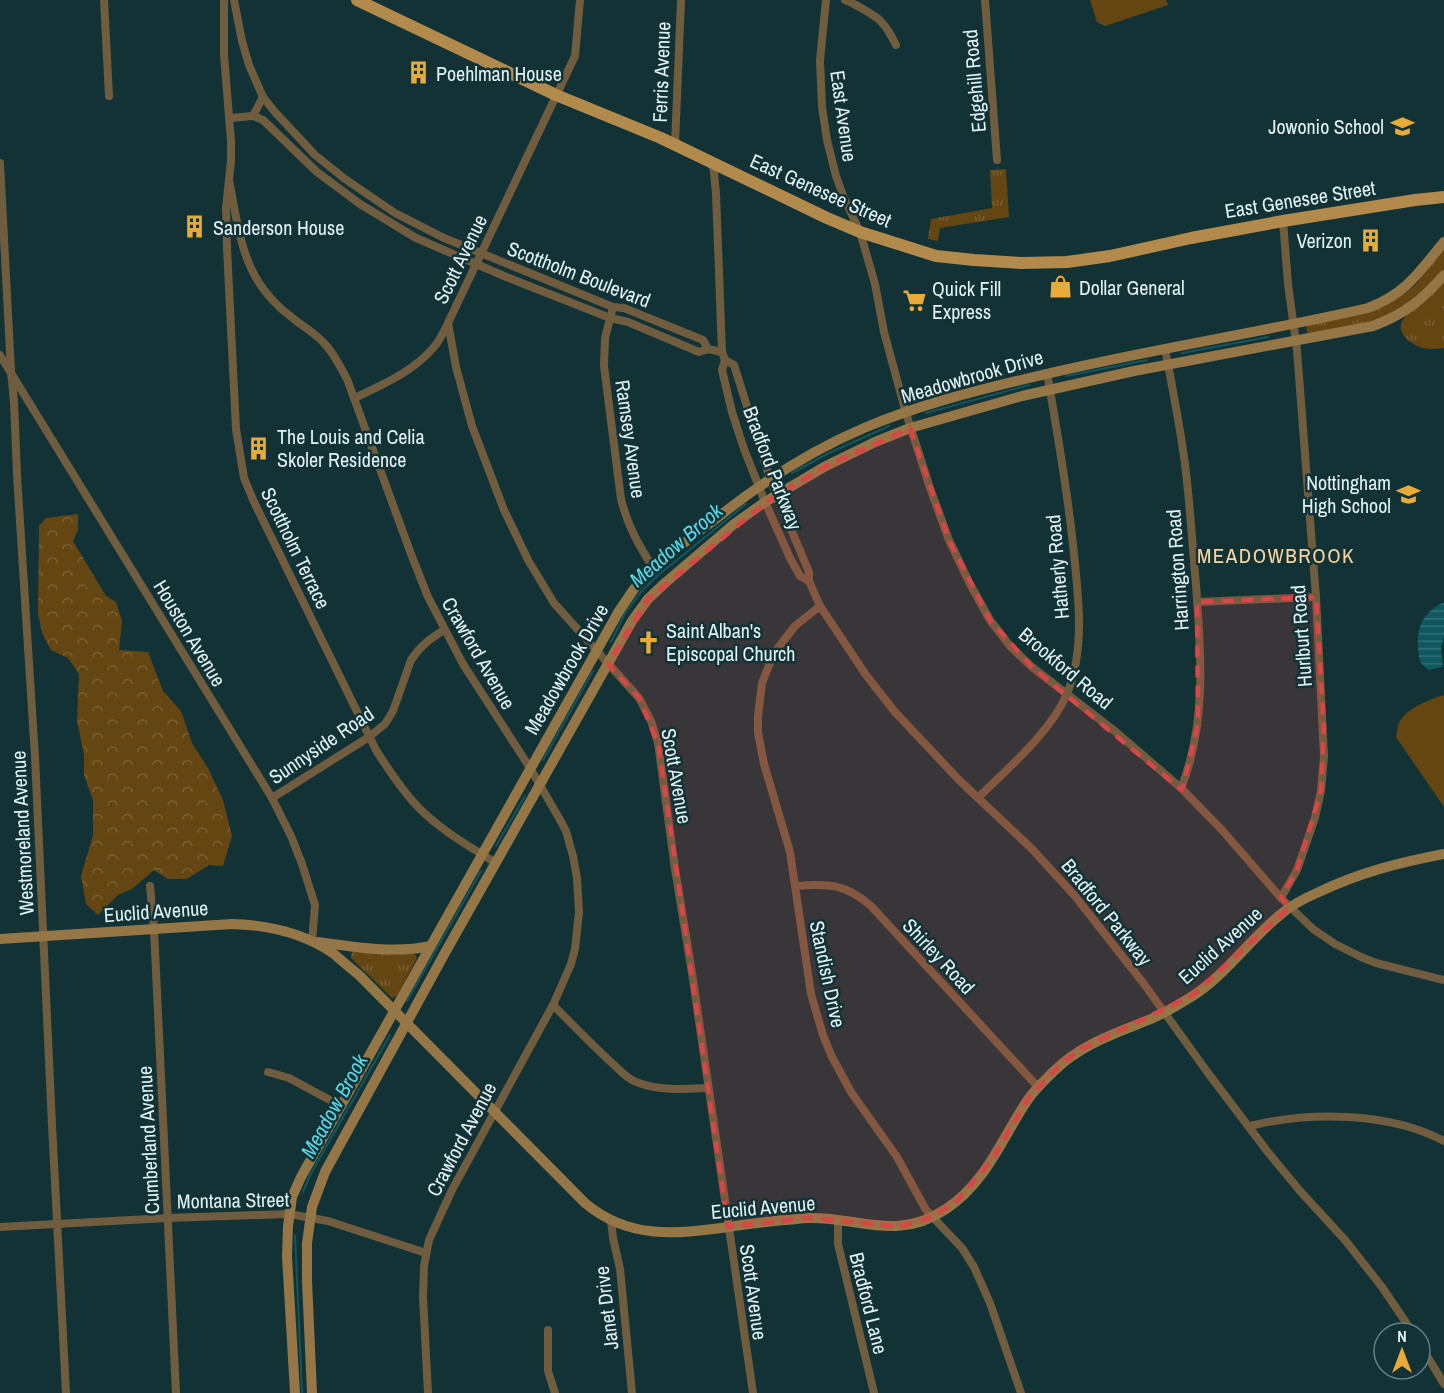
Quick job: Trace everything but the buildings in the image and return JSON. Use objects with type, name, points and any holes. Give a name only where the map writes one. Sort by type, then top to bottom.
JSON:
[{"type":"main road","name":"East Genesee Street","points":[[357,0],[556,95],[675,144],[827,218],[860,232],[936,256],[974,260],[1066,262],[1110,256],[1283,221],[1415,200],[1444,198]]},
{"type":"street","points":[[104,0],[109,96]]},
{"type":"street","points":[[224,0],[224,54],[230,118],[254,116],[263,97]]},
{"type":"street","name":"Scottholm Boulevard","points":[[234,0],[244,49],[263,97],[315,155],[359,189],[395,213],[444,238],[613,307],[624,308],[703,340],[708,349],[723,356]]},
{"type":"street","name":"Scott Avenue","points":[[580,0],[575,56],[448,323],[456,367],[472,426],[504,510],[528,560],[554,603],[639,698],[651,721],[658,743],[753,1393]]},
{"type":"street","name":"Ferris Avenue","points":[[675,144],[681,0]]},
{"type":"street","name":"East Avenue","points":[[826,0],[820,60],[822,107],[836,176],[860,232]]},
{"type":"street","points":[[845,0],[882,22],[896,45]]},
{"type":"street","name":"Edgehill Road","points":[[985,0],[997,160]]},
{"type":"street","name":"Scottholm Boulevard","points":[[254,116],[262,120],[317,172],[360,204],[416,238],[609,318],[628,322],[699,352],[708,349]]},
{"type":"street","name":"Scottholm Terrace","points":[[230,118],[231,161],[226,208],[226,248],[236,429],[244,478],[369,737],[394,778],[418,807],[456,838],[496,863]]},
{"type":"street","name":"Westmoreland Avenue","points":[[0,163],[4,326],[14,409],[35,757],[66,1393]]},
{"type":"street","name":"Bradford Parkway","points":[[713,163],[722,370],[744,449],[765,502],[800,576],[809,581]]},
{"type":"street","name":"Crawford Avenue","points":[[229,180],[245,253],[268,294],[288,315],[322,340],[347,379],[428,597],[444,630],[530,768],[562,825],[573,856],[577,878],[579,912],[572,964],[553,1005],[452,1190],[434,1226],[426,1252],[423,1297],[428,1393]]},
{"type":"street","name":"Hurlburt Road","points":[[1281,898],[1297,870],[1316,818],[1324,756],[1316,597],[1296,340],[1288,284],[1283,221]]},
{"type":"street","name":"Brookford Road","points":[[860,232],[910,428],[930,488],[970,584],[990,620],[1010,646],[1032,667],[1116,732],[1180,788],[1222,830],[1281,898],[1313,929],[1335,944],[1376,963],[1444,980]]},
{"type":"street","name":"Meadowbrook Drive","points":[[295,1393],[287,1256],[292,1197],[301,1177],[619,612],[634,590],[654,569],[688,539],[770,479],[861,429],[974,391],[1047,373],[1368,308],[1399,293],[1413,280],[1444,242]]},
{"type":"street","name":"Meadowbrook Drive","points":[[312,1393],[307,1243],[312,1206],[325,1172],[632,621],[648,599],[734,524],[765,502],[824,467],[875,442],[910,428],[995,402],[1168,365],[1373,326],[1392,319],[1421,299],[1444,275]]},
{"type":"street","name":"Ramsey Avenue","points":[[613,307],[605,338],[604,366],[621,499],[626,519],[635,539],[654,569]]},
{"type":"street","points":[[355,398],[412,368],[434,347],[448,323]]},
{"type":"street","name":"Harrington Road","points":[[1165,349],[1184,458],[1197,602],[1200,673],[1196,740],[1180,788]]},
{"type":"street","name":"Houston Avenue","points":[[0,355],[272,798],[291,836],[315,906],[312,942]]},
{"type":"street","name":"Bradford Parkway","points":[[723,356],[734,365],[770,479],[809,572],[809,581],[820,606],[866,675],[895,712],[959,780],[1032,849],[1075,896],[1144,984],[1267,1151],[1345,1240],[1405,1321]]},
{"type":"street","name":"Hatherly Road","points":[[978,798],[1053,720],[1067,694],[1074,670],[1078,641],[1076,583],[1068,499],[1047,373]]},
{"type":"street","points":[[1197,602],[1316,597]]},
{"type":"street","name":"Standish Drive","points":[[820,606],[795,626],[774,653],[762,683],[758,716],[758,734],[764,764],[790,852],[811,994],[831,1055],[851,1092],[897,1157],[926,1210],[962,1248],[975,1267],[1021,1393]]},
{"type":"street","name":"Sunnyside Road","points":[[272,798],[369,737],[385,724],[393,711],[416,652],[444,630]]},
{"type":"street","name":"Euclid Avenue","points":[[0,939],[232,924],[277,929],[312,942],[333,954],[359,975],[585,1203],[602,1216],[634,1228],[671,1233],[809,1218],[899,1227],[933,1217],[958,1200],[992,1160],[1028,1099],[1056,1069],[1078,1051],[1164,1012],[1193,995],[1209,984],[1272,921],[1301,900],[1348,879],[1388,866],[1444,854]]},
{"type":"street","name":"Shirley Road","points":[[796,886],[835,885],[862,898],[1038,1087]]},
{"type":"street","name":"Cumberland Avenue","points":[[150,886],[176,1393]]},
{"type":"street","name":"Euclid Avenue","points":[[312,942],[392,951],[431,946]]},
{"type":"street","points":[[553,1005],[588,1041],[627,1077],[637,1083],[658,1088],[708,1088]]},
{"type":"street","points":[[268,1072],[289,1078],[341,1106]]},
{"type":"street","points":[[1250,1126],[1288,1118],[1369,1119],[1408,1126],[1444,1141]]},
{"type":"street","name":"Montana Street","points":[[0,1227],[289,1214],[328,1221],[426,1252]]},
{"type":"street","name":"Janet Drive","points":[[611,1220],[620,1269],[632,1393]]},
{"type":"street","name":"Bradford Lane","points":[[838,1220],[838,1244],[874,1393]]},
{"type":"street","points":[[548,1330],[548,1371],[555,1393]]},
{"type":"street","points":[[1432,1364],[1444,1384]]},
{"type":"highlighted area","points":[[910,428],[949,540],[990,620],[1032,667],[1182,790],[1198,723],[1197,602],[1316,597],[1324,727],[1321,791],[1297,870],[1281,898],[1290,907],[1193,995],[1078,1051],[1056,1069],[1028,1099],[992,1160],[958,1200],[933,1217],[899,1227],[809,1218],[728,1227],[658,743],[639,698],[608,664],[648,599],[769,500],[824,467]]},
{"type":"green space","points":[[1090,0],[1166,0],[1168,5],[1105,26],[1097,22]]},
{"type":"green space","points":[[1006,169],[1009,217],[940,228],[938,241],[928,239],[931,219],[992,208],[990,170]]},
{"type":"green space","points":[[1444,248],[1444,269],[1424,291],[1400,309],[1365,324],[1307,332],[1306,325],[1408,291]]},
{"type":"green space","points":[[1444,280],[1444,348],[1421,347],[1412,343],[1403,334],[1402,323],[1404,318]]},
{"type":"green space","points":[[78,514],[78,530],[73,541],[106,596],[116,602],[122,621],[119,650],[148,652],[163,691],[181,711],[192,743],[208,768],[223,800],[232,836],[223,866],[209,865],[187,879],[168,879],[154,870],[132,889],[118,895],[98,915],[86,904],[81,876],[93,835],[93,800],[84,775],[84,755],[77,721],[79,674],[68,658],[51,650],[43,635],[38,615],[39,526],[46,518]]},
{"type":"green space","points":[[1444,695],[1444,807],[1396,737],[1399,723],[1407,713],[1425,702]]},
{"type":"green space","points":[[353,952],[413,953],[417,958],[397,996],[392,998],[351,958]]},
{"type":"water","points":[[1444,603],[1444,636],[1441,648],[1443,667],[1428,670],[1420,662],[1418,635],[1427,614]]},
{"type":"waterway","name":"Meadow Brook","points":[[1182,353],[1268,337]]},
{"type":"waterway","name":"Meadow Brook","points":[[1066,376],[1147,360]]},
{"type":"waterway","name":"Meadow Brook","points":[[926,413],[1029,385]]},
{"type":"waterway","name":"Meadow Brook","points":[[792,473],[827,454],[889,426]]},
{"type":"waterway","name":"Meadow Brook","points":[[611,642],[625,613],[641,592],[657,576],[746,504]]},
{"type":"waterway","name":"Meadow Brook","points":[[543,760],[593,671]]},
{"type":"waterway","name":"Meadow Brook","points":[[496,846],[525,796]]},
{"type":"waterway","name":"Meadow Brook","points":[[407,1001],[481,871]]},
{"type":"waterway","name":"Meadow Brook","points":[[303,1192],[310,1175],[390,1035]]},
{"type":"waterway","name":"Meadow Brook","points":[[295,1235],[302,1393]]},
{"type":"place","name":"Poehlman House","points":[[418,73]]},
{"type":"place","name":"Jowonio School","points":[[1402,126]]},
{"type":"place","name":"Sanderson House","points":[[195,227]]},
{"type":"place","name":"Verizon","points":[[1370,240]]},
{"type":"place","name":"Dollar General","points":[[1061,287]]},
{"type":"place","name":"Quick Fill Express","points":[[914,300]]},
{"type":"place","name":"The Louis and Celia Skoler Residence","points":[[259,448]]},
{"type":"place","name":"Nottingham High School","points":[[1409,494]]},
{"type":"place","name":"Saint Alban's Episcopal Church","points":[[648,642]]},
{"type":"district","name":"MEADOWBROOK","points":[[1276,555]]}]
